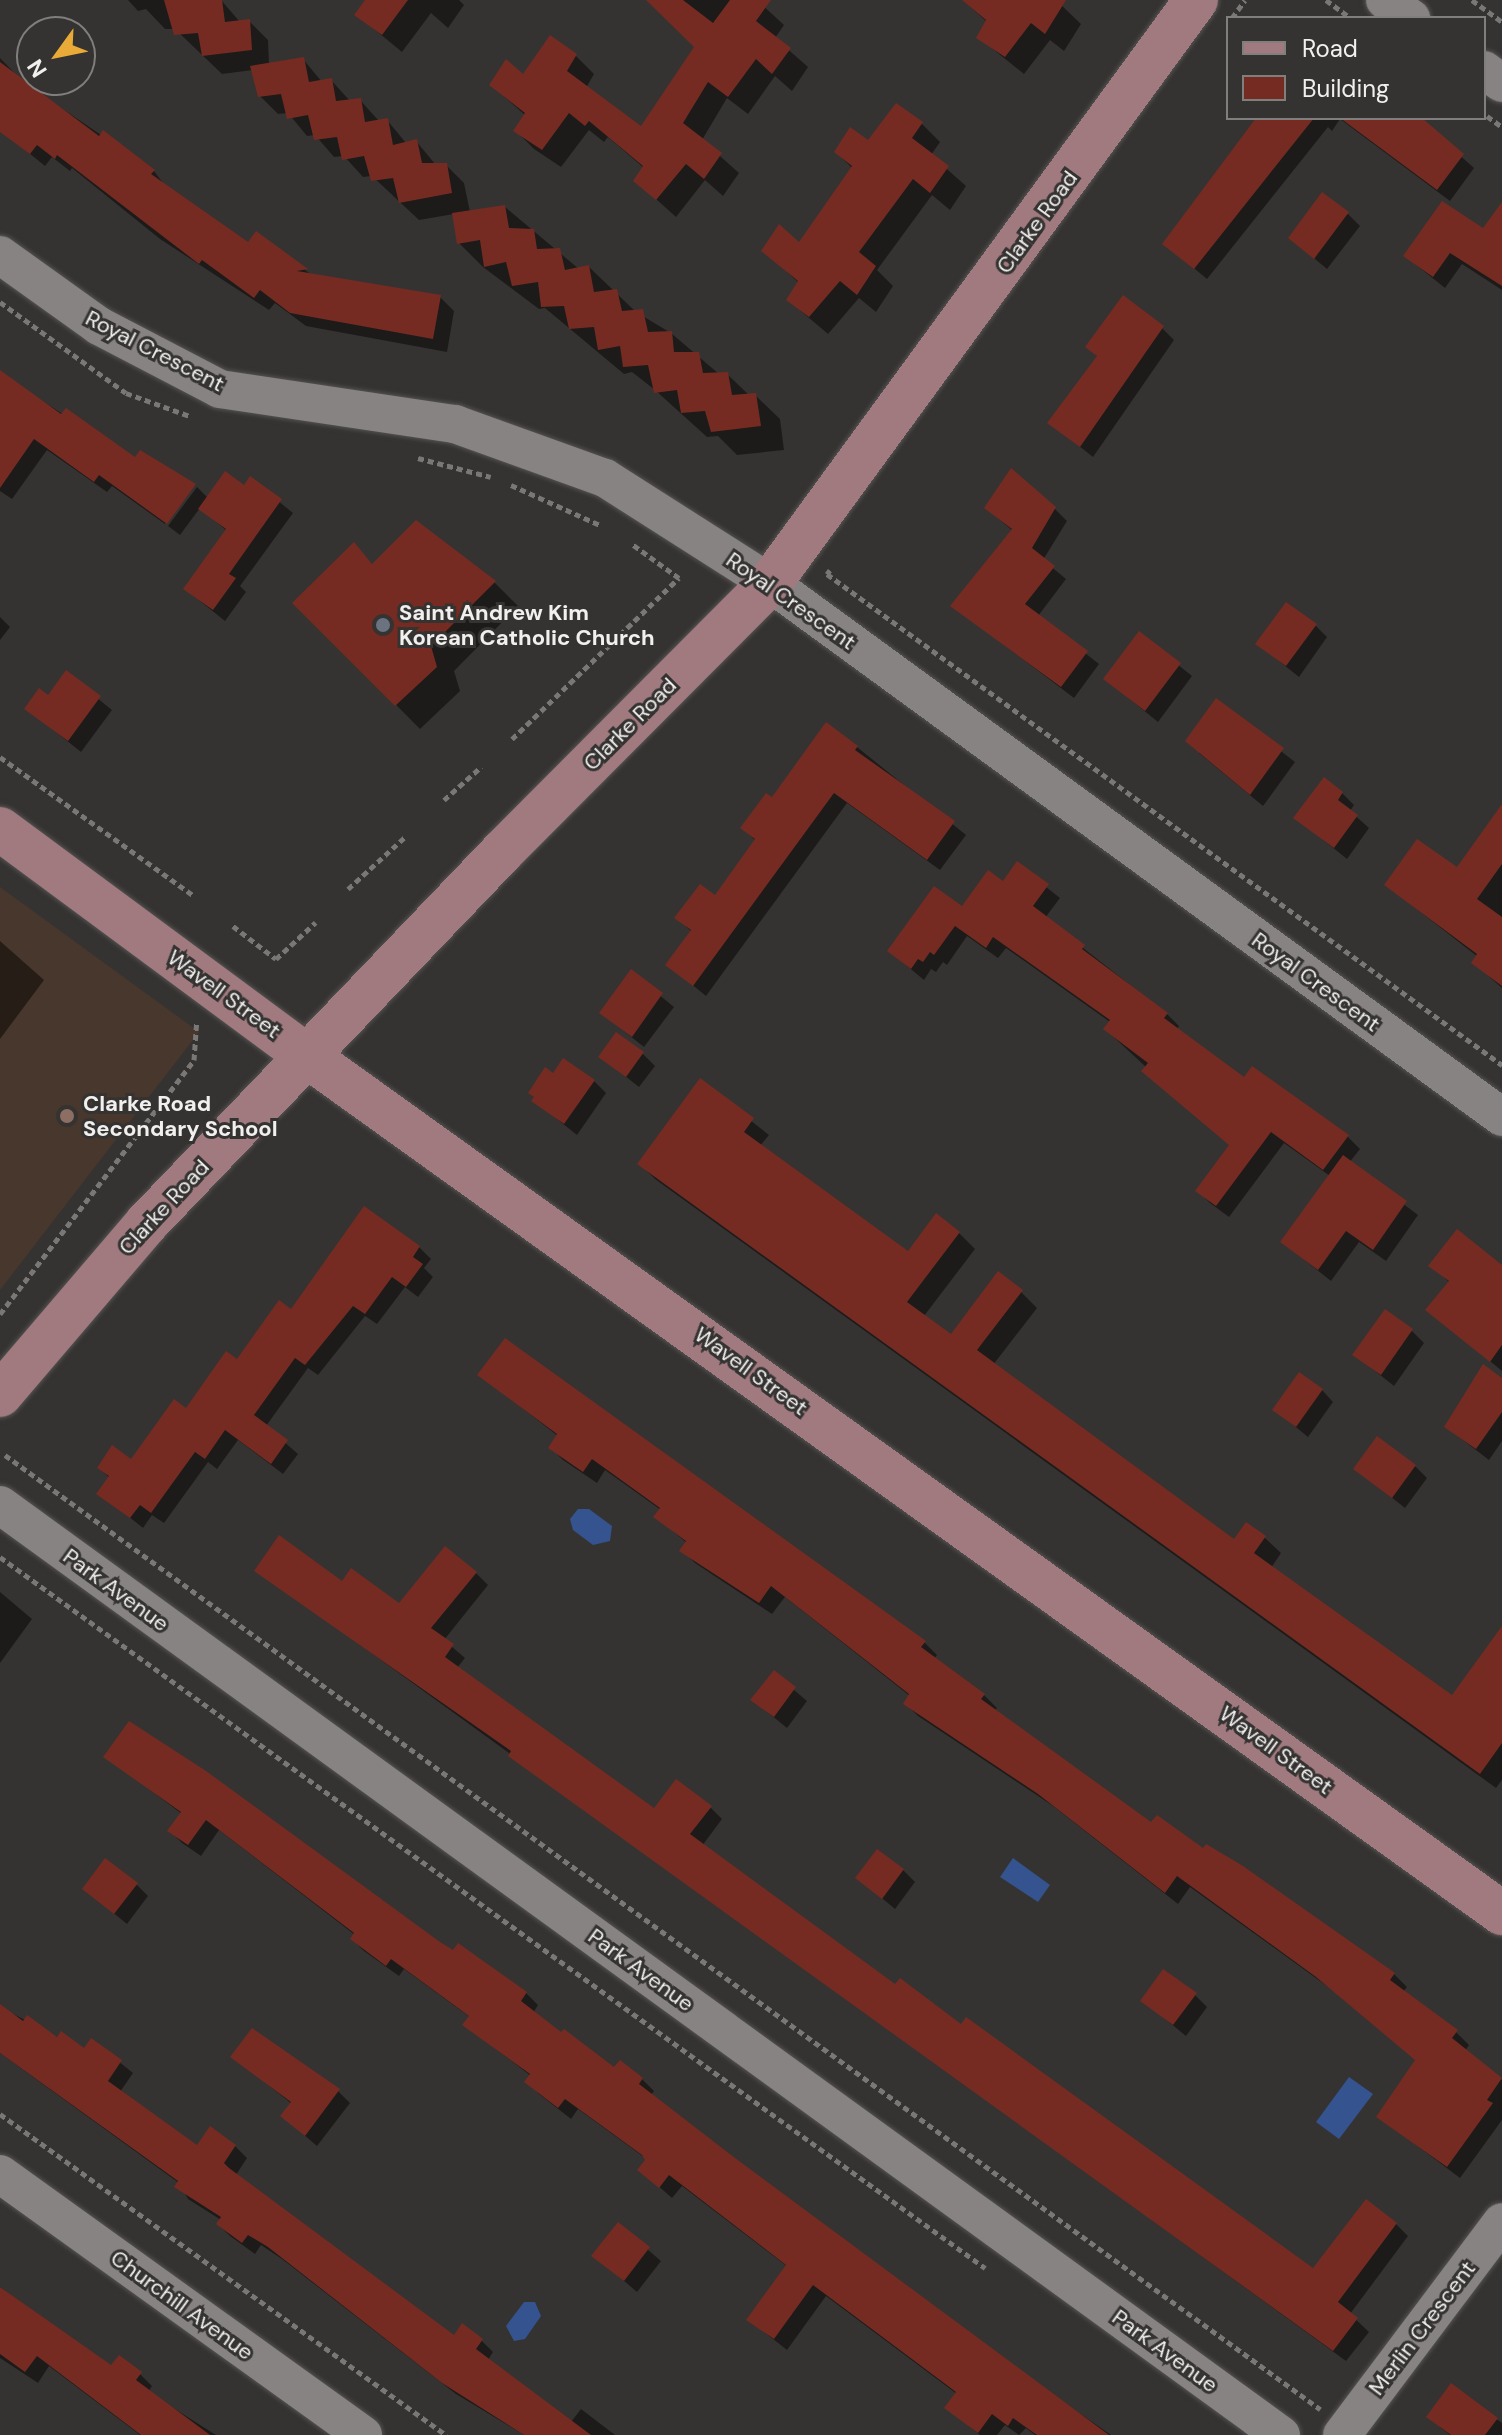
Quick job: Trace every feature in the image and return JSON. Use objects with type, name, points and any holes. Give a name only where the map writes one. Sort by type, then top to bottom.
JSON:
[{"type":"street","name":"Clarke Road","points":[[0,1395],[147,1223],[770,583],[1196,0]]},
{"type":"street","points":[[1385,0],[1408,16]]},
{"type":"street","name":"Royal Crescent","points":[[0,255],[99,326],[220,389],[455,424],[605,478],[770,583],[1502,1117]]},
{"type":"street","name":"Wavell Street","points":[[0,829],[307,1056],[1502,1913]]},
{"type":"street","name":"Park Avenue","points":[[0,1505],[1281,2435]]},
{"type":"street","name":"Churchill Avenue","points":[[0,2174],[363,2435]]},
{"type":"street","name":"Merlin Crescent","points":[[1331,2422],[1502,2222]]},
{"type":"path","points":[[1326,0],[1348,16]]},
{"type":"path","points":[[1472,0],[1502,22]]},
{"type":"path","points":[[418,458],[496,479],[600,525]]},
{"type":"path","points":[[512,739],[679,578],[632,544]]},
{"type":"path","points":[[836,561],[827,574],[1502,1065]]},
{"type":"path","points":[[0,757],[193,895]]},
{"type":"path","points":[[444,800],[481,767]]},
{"type":"path","points":[[348,889],[406,836]]},
{"type":"path","points":[[233,926],[276,959],[316,922]]},
{"type":"path","points":[[0,1314],[194,1060],[198,1021],[185,1013]]},
{"type":"path","points":[[5,1455],[1331,2422]]},
{"type":"path","points":[[0,1557],[997,2276]]},
{"type":"path","points":[[0,2114],[446,2435]]},
{"type":"shaded area","name":"Clarke Road Secondary School","points":[[0,887],[199,1032],[0,1290]]},
{"type":"water","points":[[578,1509],[589,1509],[612,1526],[610,1541],[593,1545],[573,1530],[570,1519]]},
{"type":"water","points":[[1013,1858],[1050,1885],[1038,1902],[1000,1877]]},
{"type":"water","points":[[1349,2077],[1373,2094],[1339,2139],[1316,2122]]},
{"type":"water","points":[[524,2302],[535,2302],[541,2316],[525,2339],[514,2341],[506,2326]]},
{"type":"building","points":[[164,0],[222,0],[225,22],[250,19],[252,50],[202,56],[198,33],[174,35]]},
{"type":"building","points":[[365,0],[408,0],[382,35],[354,15]]},
{"type":"building","points":[[646,0],[683,0],[713,23],[730,0],[771,0],[756,21],[791,48],[772,74],[756,59],[728,97],[708,82],[683,123],[722,153],[704,179],[686,164],[656,200],[633,181],[643,166],[589,121],[585,126],[569,113],[542,150],[513,131],[525,113],[489,85],[506,59],[523,74],[550,35],[577,54],[567,71],[641,126],[694,47]]},
{"type":"building","points":[[962,0],[1066,0],[1045,34],[1031,23],[1005,57],[976,38],[986,20]]},
{"type":"building","points":[[304,57],[309,82],[332,78],[336,101],[361,98],[365,122],[388,118],[393,145],[417,139],[422,163],[447,163],[452,193],[399,203],[393,178],[371,181],[364,156],[342,160],[337,137],[314,140],[308,115],[287,119],[281,94],[258,97],[250,66]]},
{"type":"building","points":[[0,62],[16,74],[16,96],[45,96],[99,136],[103,130],[155,170],[151,174],[248,242],[256,231],[308,269],[297,271],[441,295],[433,339],[290,313],[260,290],[254,298],[202,260],[199,264],[57,155],[55,159],[37,145],[30,154],[0,132]]},
{"type":"building","points":[[896,103],[923,122],[912,138],[949,166],[930,193],[913,179],[859,252],[876,266],[857,295],[840,281],[809,317],[786,300],[798,281],[761,251],[779,224],[799,242],[852,166],[834,152],[850,127],[868,140]]},
{"type":"building","points":[[1255,120],[1312,120],[1194,269],[1162,244]]},
{"type":"building","points":[[1343,120],[1424,120],[1464,154],[1437,190]]},
{"type":"building","points":[[1322,192],[1349,212],[1314,259],[1288,238]]},
{"type":"building","points":[[1442,201],[1483,228],[1502,202],[1502,286],[1450,253],[1433,277],[1403,256]]},
{"type":"building","points":[[505,205],[509,228],[534,229],[537,249],[560,248],[565,270],[589,265],[594,292],[617,289],[622,311],[643,309],[648,332],[672,331],[674,352],[699,352],[703,373],[728,372],[732,395],[756,393],[761,426],[711,432],[705,411],[681,413],[677,390],[654,393],[648,365],[623,367],[620,346],[598,350],[594,327],[569,329],[564,306],[541,307],[538,282],[512,286],[506,262],[484,267],[480,240],[457,244],[452,213]]},
{"type":"building","points":[[1123,295],[1164,326],[1080,447],[1047,423],[1097,356],[1085,347]]},
{"type":"building","points":[[0,370],[61,414],[66,408],[135,457],[140,450],[196,484],[167,524],[99,475],[94,482],[34,439],[0,488]]},
{"type":"building","points":[[1011,468],[1056,507],[1032,548],[1055,566],[1025,604],[1088,651],[1061,687],[950,606],[1012,529],[984,508]]},
{"type":"building","points":[[225,471],[244,485],[250,476],[282,499],[229,574],[236,578],[213,610],[183,589],[226,529],[198,509]]},
{"type":"building","name":"Saint Andrew Kim Korean Catholic Church","points":[[416,520],[496,581],[431,646],[437,667],[395,706],[292,603],[354,542],[372,564]]},
{"type":"building","points":[[1286,602],[1317,624],[1286,666],[1255,644]]},
{"type":"building","points":[[1139,631],[1181,663],[1145,711],[1103,679]]},
{"type":"building","points":[[66,670],[101,696],[68,741],[24,709],[39,688],[48,695]]},
{"type":"building","points":[[1216,698],[1284,748],[1250,795],[1185,741]]},
{"type":"building","points":[[826,722],[858,746],[855,750],[955,821],[927,860],[834,793],[693,986],[665,965],[691,930],[674,918],[700,884],[715,895],[755,839],[740,828],[766,793],[772,797]]},
{"type":"building","points":[[1324,777],[1343,792],[1338,800],[1358,815],[1334,848],[1293,818]]},
{"type":"building","points":[[1502,804],[1502,864],[1477,899],[1502,917],[1502,986],[1471,963],[1477,954],[1384,885],[1417,839],[1457,867]]},
{"type":"building","points":[[1017,861],[1049,884],[1033,906],[1085,945],[1082,949],[1168,1013],[1164,1018],[1244,1077],[1252,1066],[1349,1135],[1323,1170],[1271,1132],[1216,1206],[1195,1191],[1229,1145],[1141,1071],[1148,1063],[1103,1029],[1110,1020],[993,937],[986,948],[955,926],[934,955],[930,952],[923,962],[918,959],[911,969],[887,951],[934,886],[962,906],[988,870],[1003,881]]},
{"type":"building","points":[[631,969],[663,993],[632,1037],[599,1013]]},
{"type":"building","points":[[616,1032],[644,1052],[626,1077],[598,1057]]},
{"type":"building","points":[[563,1058],[595,1080],[564,1124],[531,1101],[534,1097],[528,1093],[545,1067],[553,1073]]},
{"type":"building","points":[[700,1078],[754,1118],[744,1132],[908,1251],[936,1213],[960,1232],[907,1302],[951,1334],[998,1271],[1023,1290],[977,1350],[1234,1539],[1246,1522],[1266,1536],[1254,1553],[1452,1695],[1502,1626],[1502,1743],[1480,1774],[637,1164]]},
{"type":"building","points":[[1343,1155],[1407,1201],[1373,1250],[1346,1231],[1318,1270],[1280,1242]]},
{"type":"building","points":[[364,1206],[420,1246],[413,1257],[423,1264],[406,1287],[392,1277],[365,1314],[353,1306],[305,1365],[295,1358],[254,1415],[288,1440],[271,1464],[225,1430],[205,1459],[195,1452],[151,1513],[140,1505],[130,1518],[96,1494],[109,1476],[97,1468],[112,1445],[131,1459],[174,1399],[186,1408],[226,1351],[237,1359],[279,1300],[291,1309]]},
{"type":"building","points":[[1457,1229],[1502,1265],[1502,1345],[1490,1362],[1425,1310],[1449,1281],[1428,1266]]},
{"type":"building","points":[[1385,1309],[1413,1329],[1381,1375],[1352,1355]]},
{"type":"building","points":[[505,1338],[926,1641],[921,1647],[985,1694],[981,1699],[1151,1822],[1157,1815],[1203,1848],[1206,1844],[1243,1866],[1395,1973],[1390,1980],[1458,2030],[1452,2038],[1502,2078],[1487,2100],[1493,2103],[1447,2167],[1376,2117],[1415,2060],[1316,1977],[1177,1876],[1165,1893],[1038,1794],[903,1704],[909,1694],[771,1586],[759,1603],[679,1551],[686,1541],[653,1517],[660,1508],[592,1459],[583,1472],[548,1448],[557,1434],[477,1375]]},
{"type":"building","points":[[1483,1364],[1502,1378],[1502,1412],[1476,1449],[1444,1427]]},
{"type":"building","points":[[1299,1372],[1323,1389],[1296,1427],[1272,1410]]},
{"type":"building","points":[[1377,1436],[1416,1465],[1392,1498],[1353,1469]]},
{"type":"building","points":[[279,1535],[342,1581],[351,1568],[399,1603],[445,1546],[477,1572],[431,1628],[454,1644],[445,1657],[654,1808],[676,1779],[712,1806],[690,1834],[895,1984],[900,1978],[961,2024],[966,2017],[1313,2268],[1366,2199],[1397,2223],[1338,2302],[1358,2318],[1333,2351],[508,1756],[511,1751],[254,1571]]},
{"type":"building","points":[[774,1670],[796,1687],[774,1717],[750,1700]]},
{"type":"building","points":[[129,1721],[206,1771],[440,1942],[453,1950],[458,1943],[527,1992],[521,2001],[561,2032],[564,2029],[614,2067],[620,2060],[643,2078],[639,2084],[735,2158],[1109,2435],[1037,2435],[1013,2418],[1008,2426],[992,2414],[978,2433],[944,2408],[956,2392],[813,2285],[774,2339],[746,2320],[786,2265],[669,2175],[659,2188],[637,2170],[645,2160],[642,2155],[565,2099],[558,2108],[524,2082],[530,2074],[462,2025],[469,2016],[391,1959],[386,1966],[350,1939],[354,1933],[206,1820],[188,1845],[167,1831],[181,1812],[103,1757]]},
{"type":"building","points":[[877,1849],[904,1869],[882,1899],[855,1878]]},
{"type":"building","points":[[105,1858],[138,1883],[114,1914],[82,1889]]},
{"type":"building","points":[[1163,1969],[1197,1993],[1173,2025],[1140,2001]]},
{"type":"building","points":[[0,2004],[23,2021],[27,2015],[57,2037],[61,2031],[84,2048],[91,2038],[122,2060],[108,2081],[197,2145],[210,2126],[236,2145],[224,2163],[229,2168],[454,2335],[462,2323],[483,2339],[476,2349],[591,2435],[524,2435],[442,2383],[268,2247],[248,2235],[242,2243],[216,2224],[221,2217],[174,2187],[178,2181],[0,2053]]},
{"type":"building","points":[[252,2028],[340,2089],[305,2136],[280,2116],[291,2102],[230,2057]]},
{"type":"building","points":[[618,2222],[650,2247],[624,2281],[591,2256]]},
{"type":"building","points":[[0,2287],[111,2365],[119,2355],[142,2372],[136,2380],[210,2435],[141,2435],[37,2356],[25,2372],[0,2354]]},
{"type":"building","points":[[1451,2383],[1498,2418],[1485,2435],[1451,2435],[1426,2417]]},
{"type":"place","name":"Saint Andrew Kim Korean Catholic Church","points":[[383,625]]},
{"type":"place","name":"Clarke Road Secondary School","points":[[67,1116]]}]
